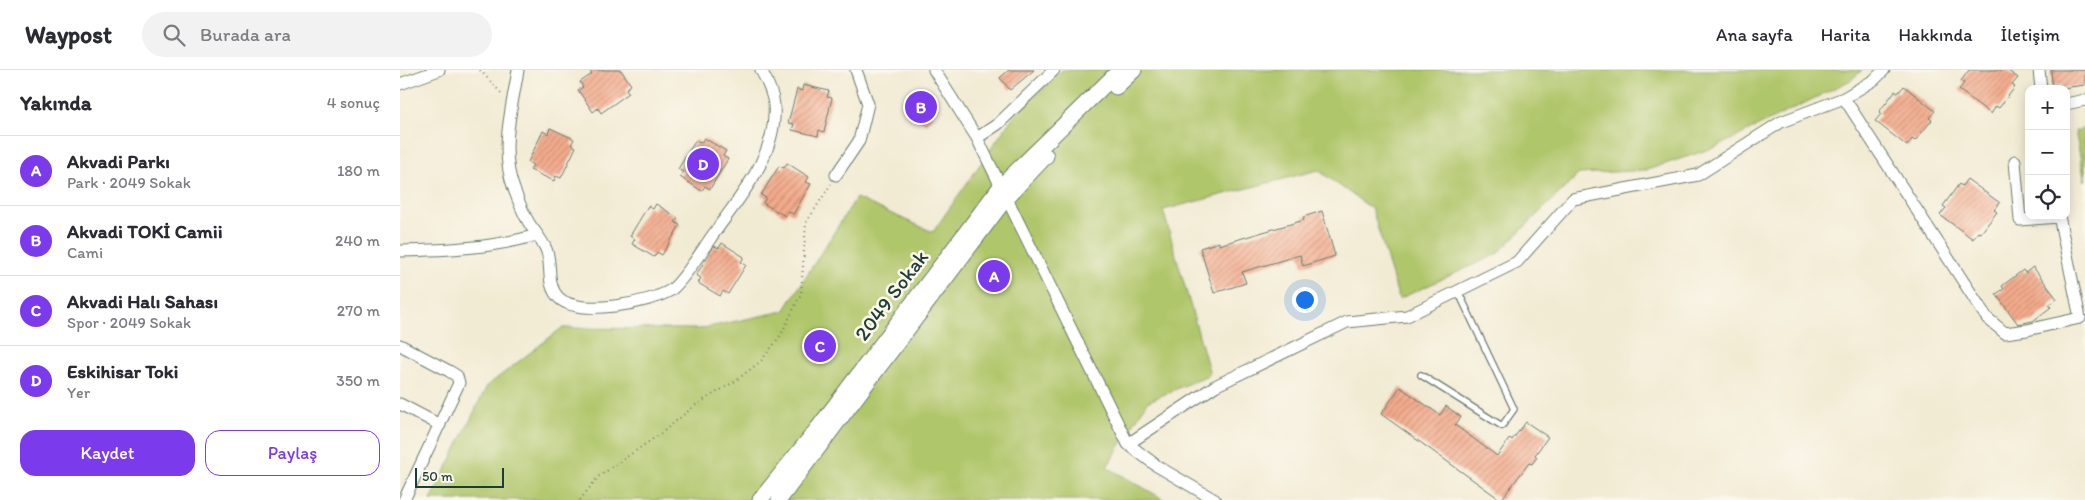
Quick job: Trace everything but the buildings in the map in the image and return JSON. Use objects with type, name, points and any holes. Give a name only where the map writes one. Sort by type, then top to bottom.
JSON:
[{"type":"main road","points":[[1003,192],[1120,70]]},
{"type":"main road","points":[[1003,192],[1134,70]]},
{"type":"main road","name":"2049 Sokak","points":[[760,500],[1003,192]]},
{"type":"main road","name":"2049 Sokak","points":[[779,500],[1003,192]]},
{"type":"street","points":[[400,84],[439,70]]},
{"type":"street","points":[[518,70],[506,160],[513,188],[528,221],[546,247],[551,287],[560,299],[570,305],[582,308],[609,307],[657,297],[673,288],[752,180],[766,148],[773,125],[774,105],[761,70]]},
{"type":"street","points":[[836,175],[859,141],[868,104],[856,70]]},
{"type":"street","points":[[934,70],[977,138],[1128,444],[1157,466],[1215,500]]},
{"type":"street","points":[[977,138],[998,124],[1054,70]]},
{"type":"street","points":[[1128,444],[1215,386],[1347,322],[1407,316],[1516,262],[1573,199],[1698,175],[1781,122],[1844,98],[1874,80],[1884,70]]},
{"type":"street","points":[[2039,70],[2041,85]]},
{"type":"street","points":[[1844,98],[1986,318],[2005,333],[2080,318],[2060,220]]},
{"type":"street","points":[[2070,103],[2085,100]]},
{"type":"street","points":[[2015,161],[2020,220],[2025,220]]},
{"type":"street","points":[[400,251],[464,248],[503,243],[537,235]]},
{"type":"street","points":[[400,345],[457,376],[460,383],[404,500]]},
{"type":"street","points":[[400,404],[440,425]]},
{"type":"lane","points":[[1421,375],[1502,426],[1514,409],[1458,291]]},
{"type":"path","points":[[480,70],[512,106]]},
{"type":"path","points":[[580,500],[598,477],[660,434],[697,404],[734,382],[761,361],[781,335],[801,294],[806,223],[836,175]]},
{"type":"green space","points":[[1062,70],[1862,70],[1851,80],[1716,147],[1647,170],[1579,174],[1497,254],[1399,299],[1372,209],[1318,170],[1163,210],[1210,374],[1147,402],[1107,467],[1165,500],[431,500],[487,386],[562,328],[699,329],[784,311],[856,198],[933,232],[1013,117]]},
{"type":"green space","points":[[2085,128],[2085,181],[2075,131]]},
{"type":"place","name":"Akvadi TOKİ Camii","points":[[921,107]]},
{"type":"place","name":"Eskihisar Toki","points":[[703,164]]},
{"type":"place","name":"Akvadi Parkı","points":[[994,276]]},
{"type":"place","name":"Akvadi Halı Sahası","points":[[820,346]]}]
